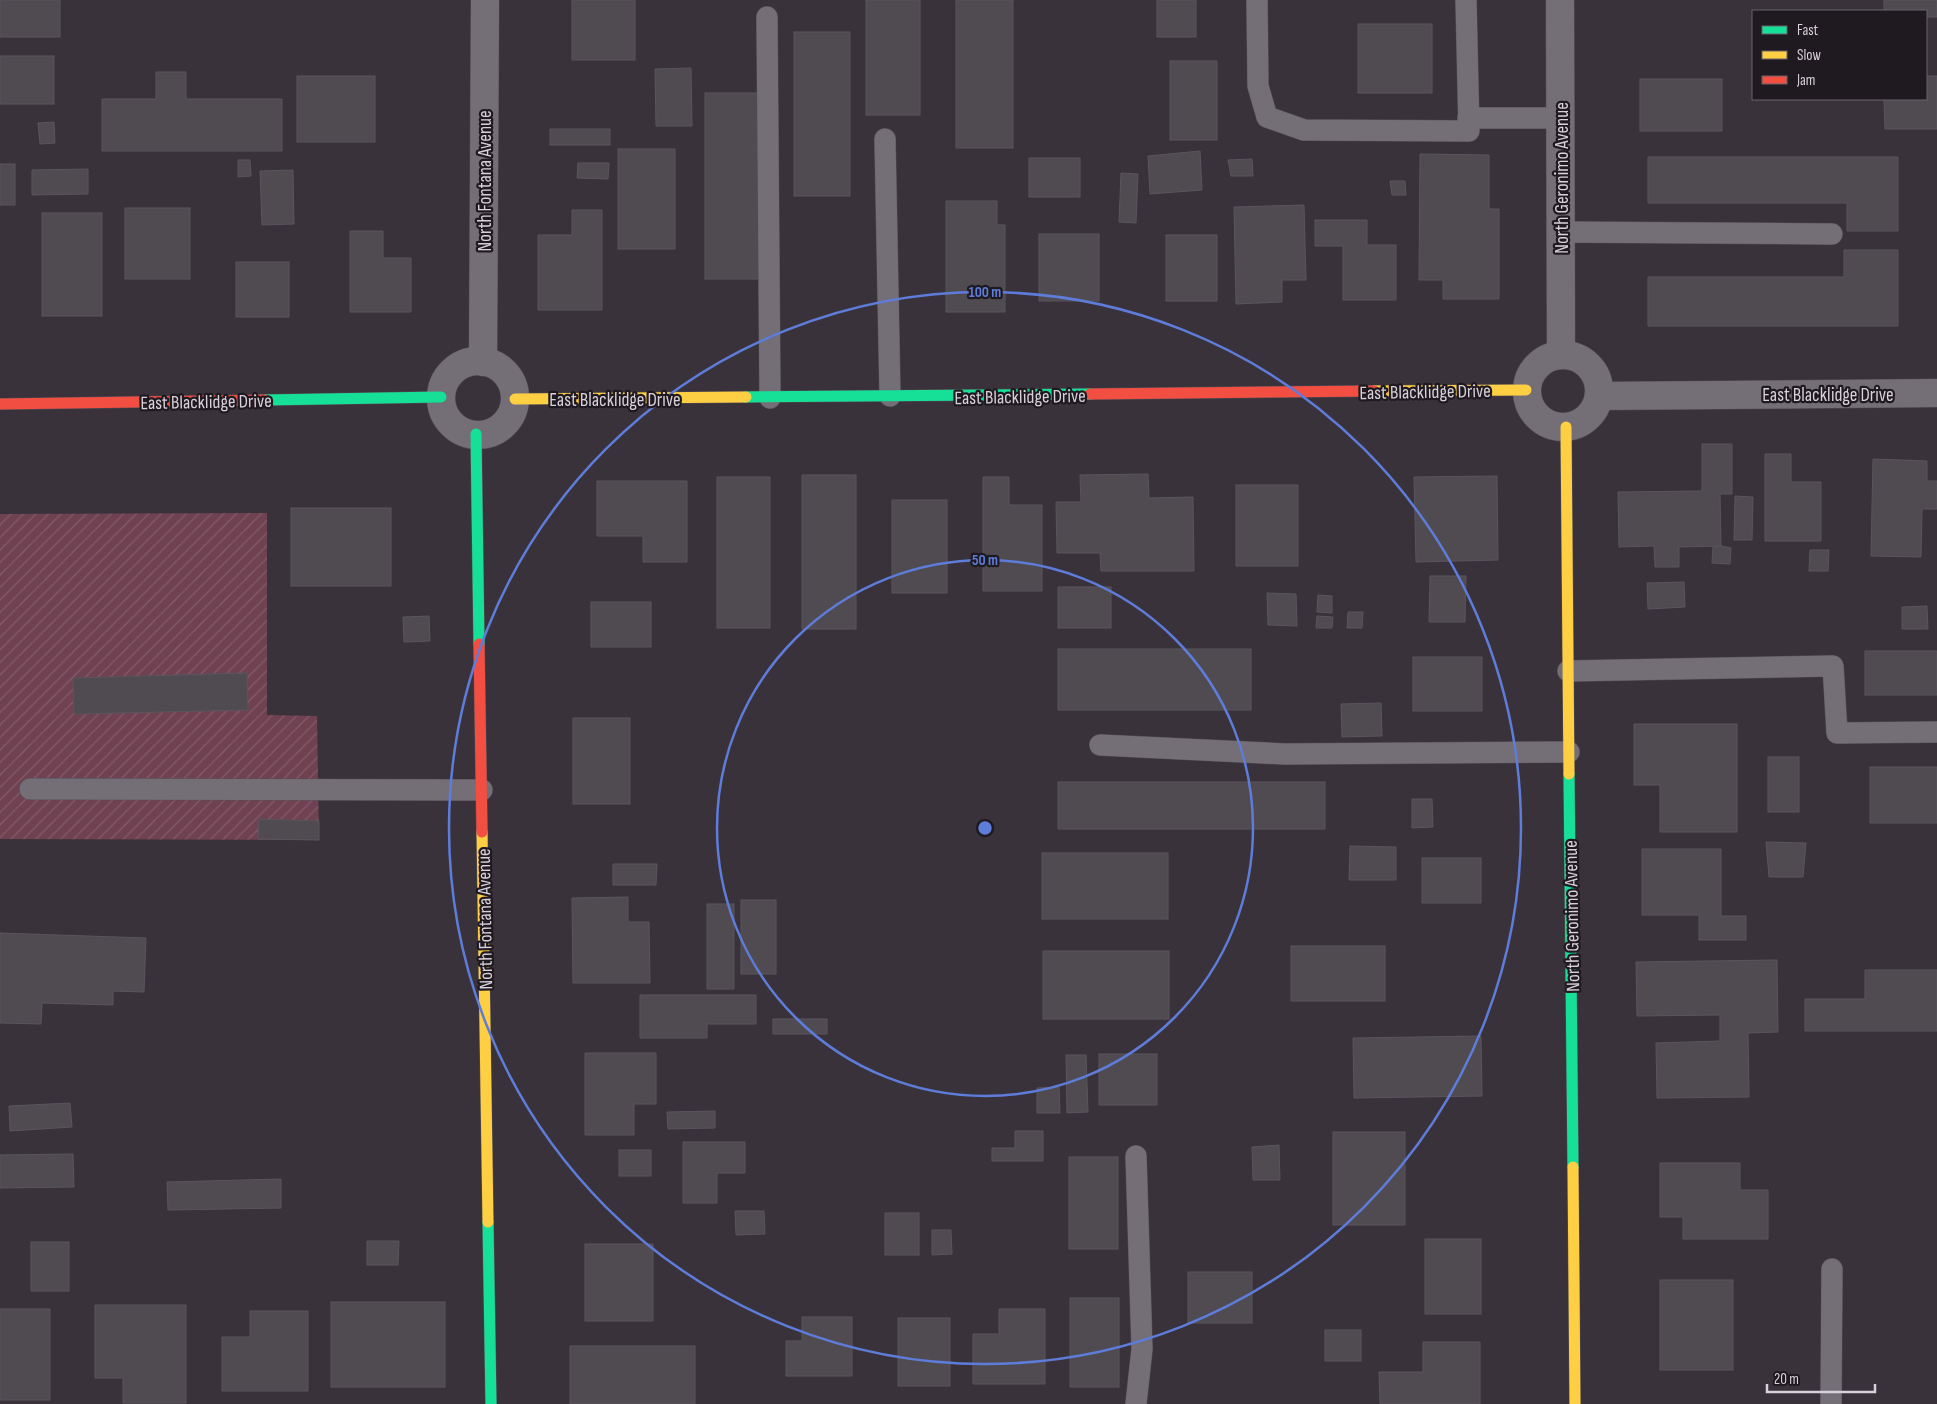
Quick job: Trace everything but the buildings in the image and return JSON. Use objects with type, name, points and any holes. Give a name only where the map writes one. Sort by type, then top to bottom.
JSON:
[{"type":"street","name":"North Fontana Avenue","points":[[483,362],[484,0]]},
{"type":"street","name":"North Geronimo Avenue","points":[[1560,0],[1561,355]]},
{"type":"street","points":[[1561,355],[1570,355],[1582,361],[1594,372],[1598,383],[1599,396],[1589,416],[1579,424],[1566,427],[1553,426],[1542,421],[1529,405],[1526,390],[1529,378],[1536,367],[1543,361],[1561,355]]},
{"type":"street","points":[[470,362],[483,362],[495,365],[509,378],[513,384],[515,399],[512,413],[505,424],[488,434],[476,434],[460,430],[447,418],[442,406],[442,397],[444,383],[451,373],[461,365],[470,362]]},
{"type":"street","name":"East Blacklidge Drive","points":[[515,399],[1526,390]]},
{"type":"street","name":"East Blacklidge Drive","points":[[1599,396],[1937,393]]},
{"type":"street","name":"East Blacklidge Drive","points":[[0,404],[442,397]]},
{"type":"street","name":"North Geronimo Avenue","points":[[1566,427],[1576,1404]]},
{"type":"street","name":"North Fontana Avenue","points":[[476,434],[491,1404]]},
{"type":"lane","points":[[1257,0],[1258,86],[1267,117],[1304,130],[1470,131],[1468,118],[1466,0]]},
{"type":"lane","points":[[767,17],[770,398]]},
{"type":"lane","points":[[1468,118],[1560,118]]},
{"type":"lane","points":[[884,139],[890,396]]},
{"type":"lane","points":[[1561,232],[1832,234]]},
{"type":"lane","points":[[1568,671],[1833,666],[1837,733],[1937,732]]},
{"type":"lane","points":[[1100,745],[1285,754],[1569,752]]},
{"type":"lane","points":[[30,789],[482,790]]},
{"type":"lane","points":[[1136,1156],[1142,1349],[1136,1404]]},
{"type":"lane","points":[[1831,1404],[1832,1269]]},
{"type":"shaded area","points":[[267,513],[267,715],[317,716],[319,840],[0,839],[0,514]]},
{"type":"traffic: fast","points":[[746,397],[1090,394]]},
{"type":"traffic: fast","points":[[265,400],[441,397]]},
{"type":"traffic: fast","points":[[476,434],[479,644]]},
{"type":"traffic: fast","points":[[1569,774],[1573,1167]]},
{"type":"traffic: fast","points":[[488,1222],[491,1404]]},
{"type":"traffic: slow","points":[[1374,391],[1526,390]]},
{"type":"traffic: slow","points":[[515,399],[746,397]]},
{"type":"traffic: slow","points":[[1566,427],[1569,774]]},
{"type":"traffic: slow","points":[[482,832],[488,1222]]},
{"type":"traffic: slow","points":[[1573,1167],[1575,1404]]},
{"type":"traffic: jam","points":[[1090,394],[1374,391]]},
{"type":"traffic: jam","points":[[0,404],[265,400]]},
{"type":"traffic: jam","points":[[479,644],[482,832]]}]
